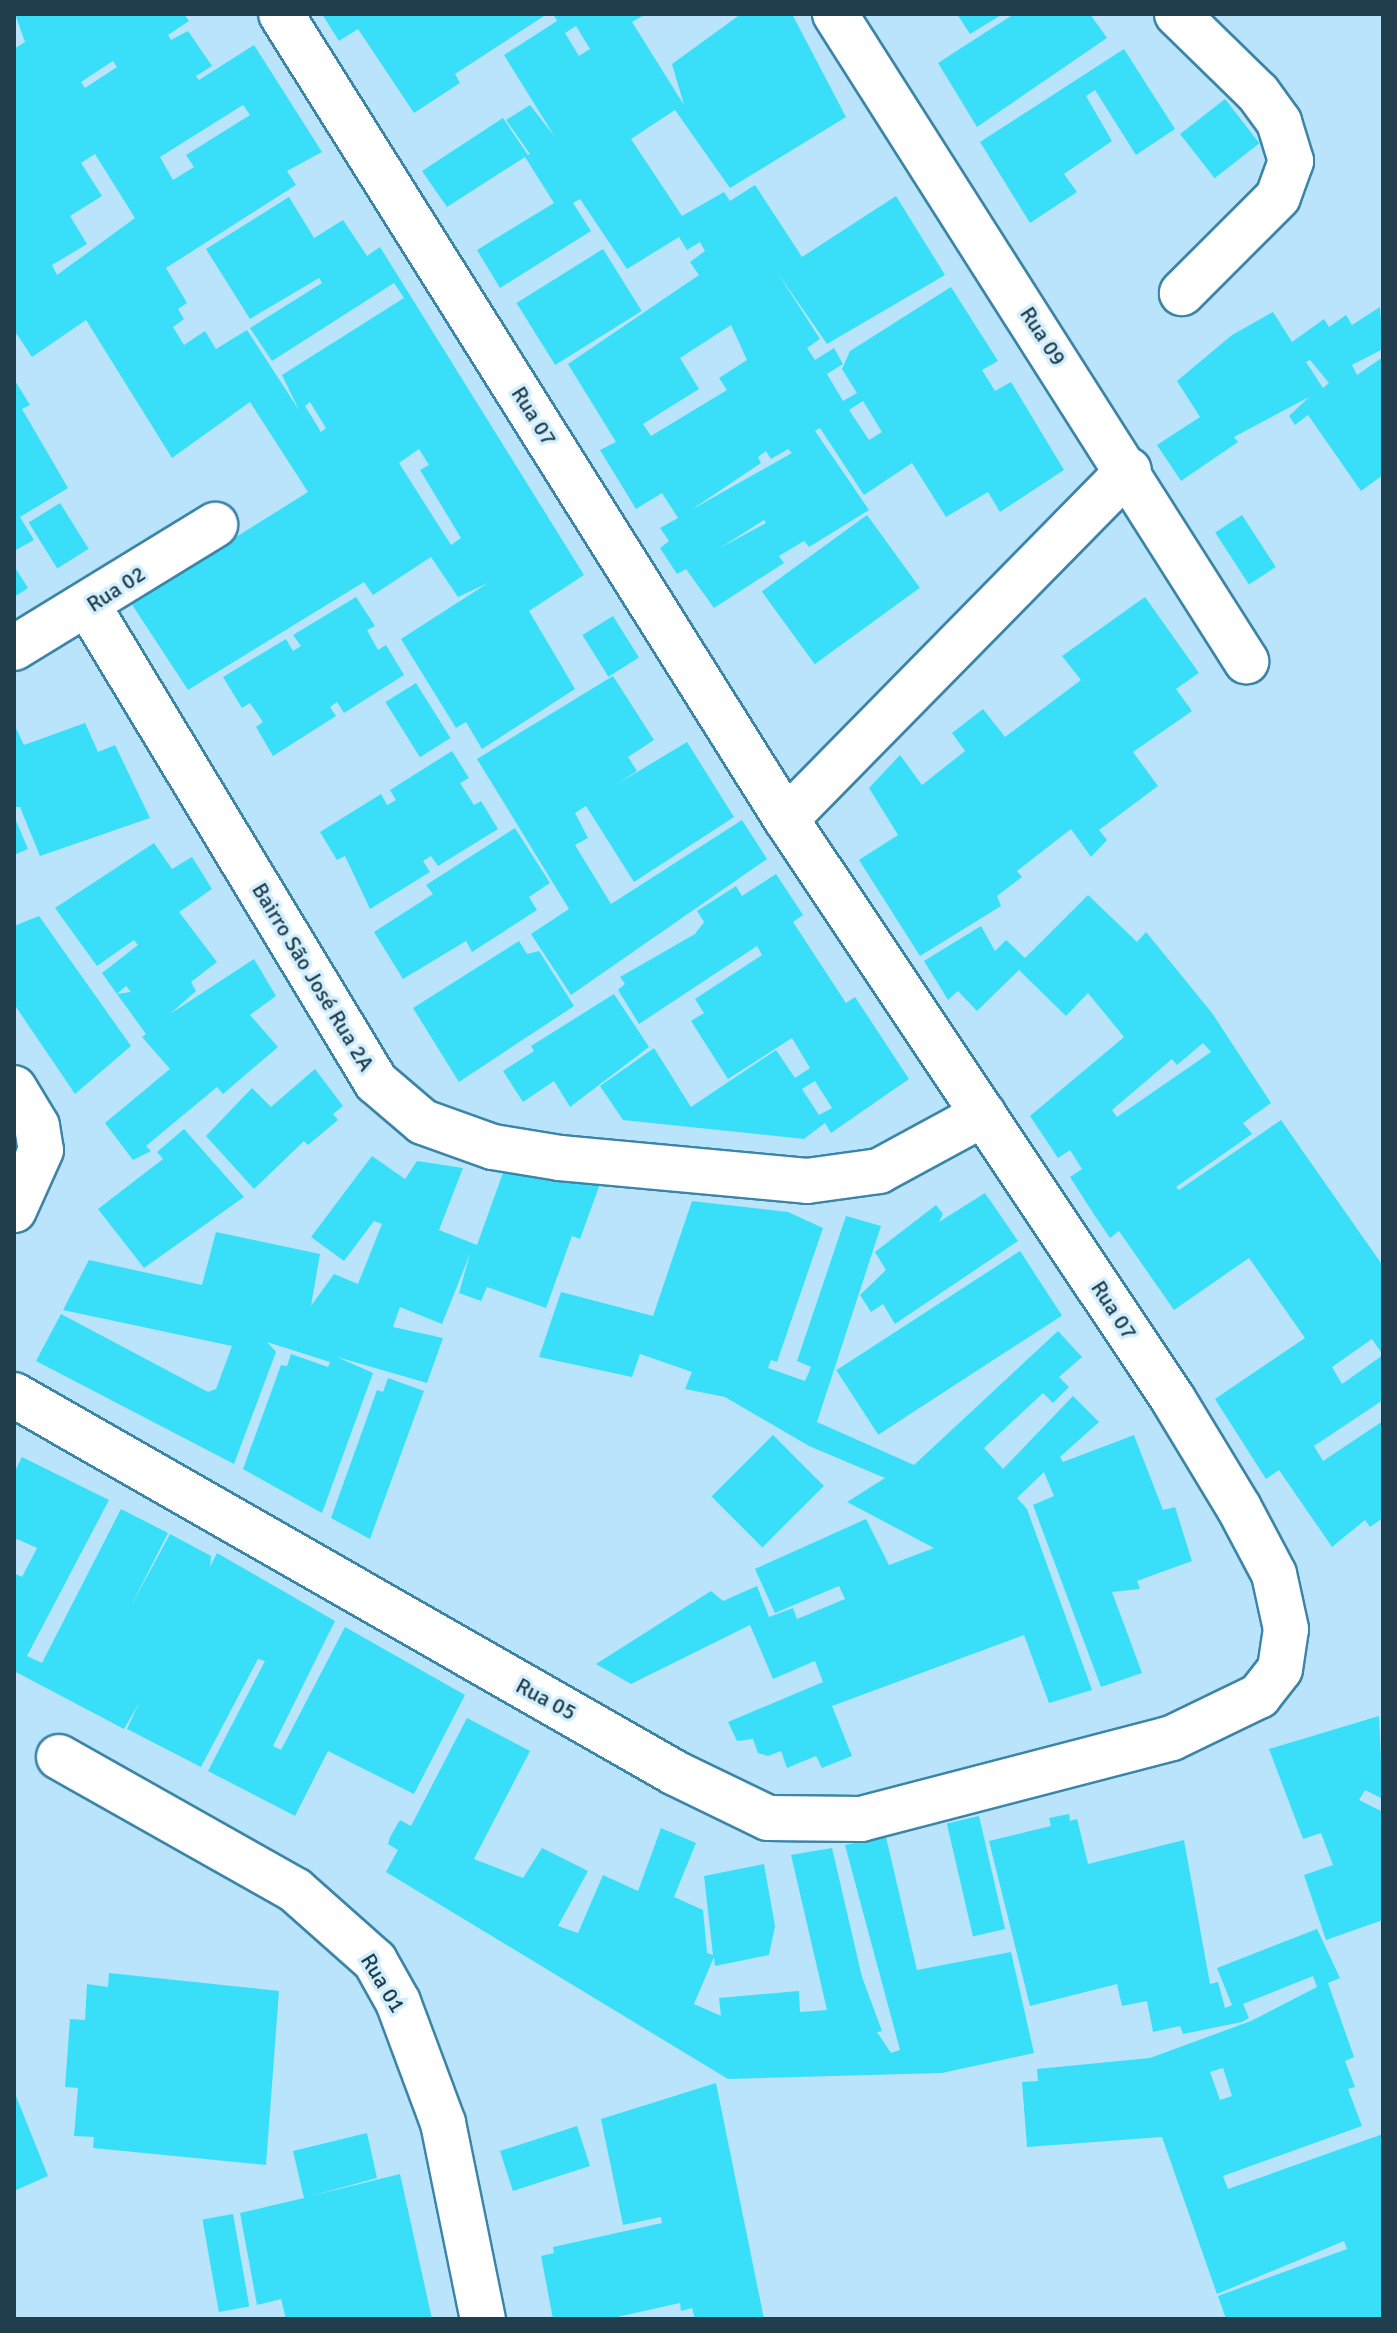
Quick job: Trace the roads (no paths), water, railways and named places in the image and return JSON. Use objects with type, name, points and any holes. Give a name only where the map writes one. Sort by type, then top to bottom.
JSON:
[{"type":"street","name":"Rua 07","points":[[281,14],[786,819],[984,1114],[1239,1508],[1274,1574],[1286,1629],[1280,1669],[1259,1696],[1172,1738],[1120,1749]]},
{"type":"street","name":"Rua 09","points":[[835,14],[1129,470],[1246,661]]},
{"type":"street","points":[[1177,14],[1258,93],[1279,122],[1291,161],[1278,197],[1182,293]]},
{"type":"street","points":[[786,819],[1129,470]]},
{"type":"street","name":"Rua 02","points":[[14,648],[89,607],[215,525]]},
{"type":"street","name":"Bairro São José Rua 2A","points":[[89,607],[376,1082],[423,1122],[479,1143],[546,1156],[807,1181],[879,1171],[984,1114]]},
{"type":"street","points":[[14,1088],[37,1126],[41,1150],[14,1210]]},
{"type":"street","name":"Rua 05","points":[[14,1395],[675,1773],[768,1818],[861,1819],[1120,1749]]},
{"type":"street","name":"Rua 01","points":[[59,1757],[295,1890],[342,1925],[375,1961],[398,2002],[443,2123],[483,2319]]}]
